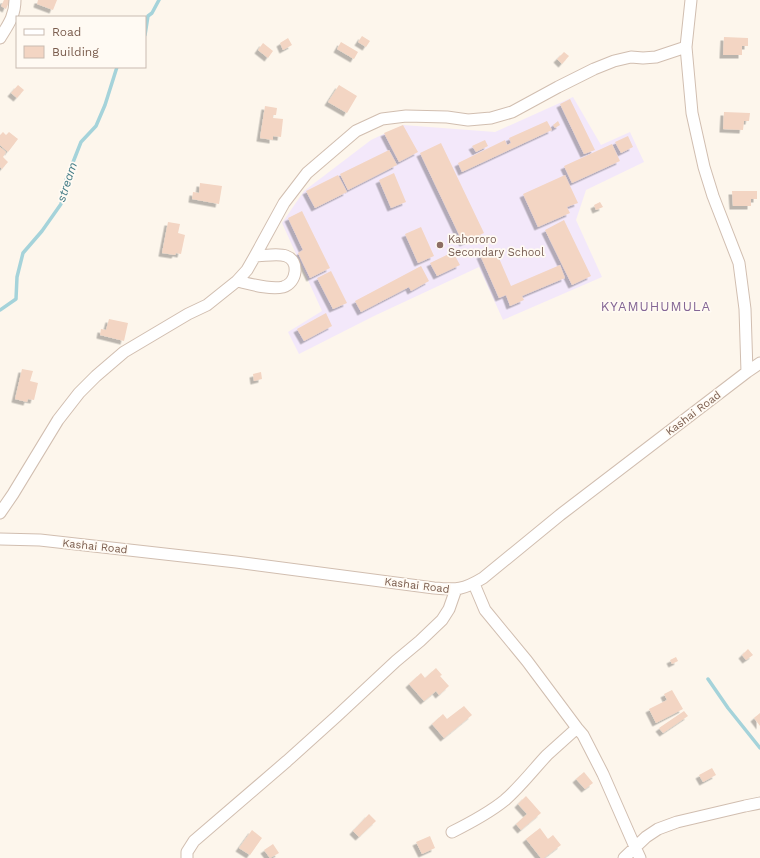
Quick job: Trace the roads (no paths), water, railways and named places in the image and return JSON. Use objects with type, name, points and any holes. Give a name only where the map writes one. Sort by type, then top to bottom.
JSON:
[{"type":"street","points":[[0,38],[11,20],[15,9],[15,0]]},
{"type":"street","points":[[691,0],[686,47],[692,114],[704,167],[713,196],[739,263],[745,309],[747,372]]},
{"type":"street","points":[[0,513],[58,420],[79,393],[124,352],[188,314],[207,305],[237,281],[247,270],[284,203],[307,173],[356,131],[382,119],[406,116],[447,117],[468,120],[490,118],[512,112],[594,69],[614,61],[631,57],[643,58],[668,54],[686,47]]},
{"type":"street","points":[[237,281],[271,288],[283,287],[290,284],[295,270],[294,263],[288,256],[280,254],[255,256]]},
{"type":"street","name":"Kashai Road","points":[[0,538],[40,540],[236,562],[456,590],[474,584],[483,578],[560,515],[760,363]]},
{"type":"street","points":[[474,584],[485,610],[528,661],[583,735],[603,774],[640,858]]},
{"type":"street","points":[[177,858],[187,853],[194,841],[288,761],[442,620],[449,609],[456,590]]},
{"type":"street","points":[[452,832],[504,801],[547,755],[577,728]]},
{"type":"street","points":[[624,858],[646,836],[658,829],[677,822],[745,806],[760,804]]},
{"type":"waterway","name":"stream","points":[[146,29],[148,16],[152,13],[159,0]]},
{"type":"waterway","name":"stream","points":[[0,310],[16,299],[17,277],[23,253],[42,231],[61,204],[66,180],[81,142],[96,126],[105,105],[117,68]]},
{"type":"waterway","points":[[708,679],[728,708],[760,748]]},
{"type":"place","name":"Kahororo Secondary School","points":[[440,245]]},
{"type":"district","name":"KYAMUHUMULA","points":[[656,306]]}]
